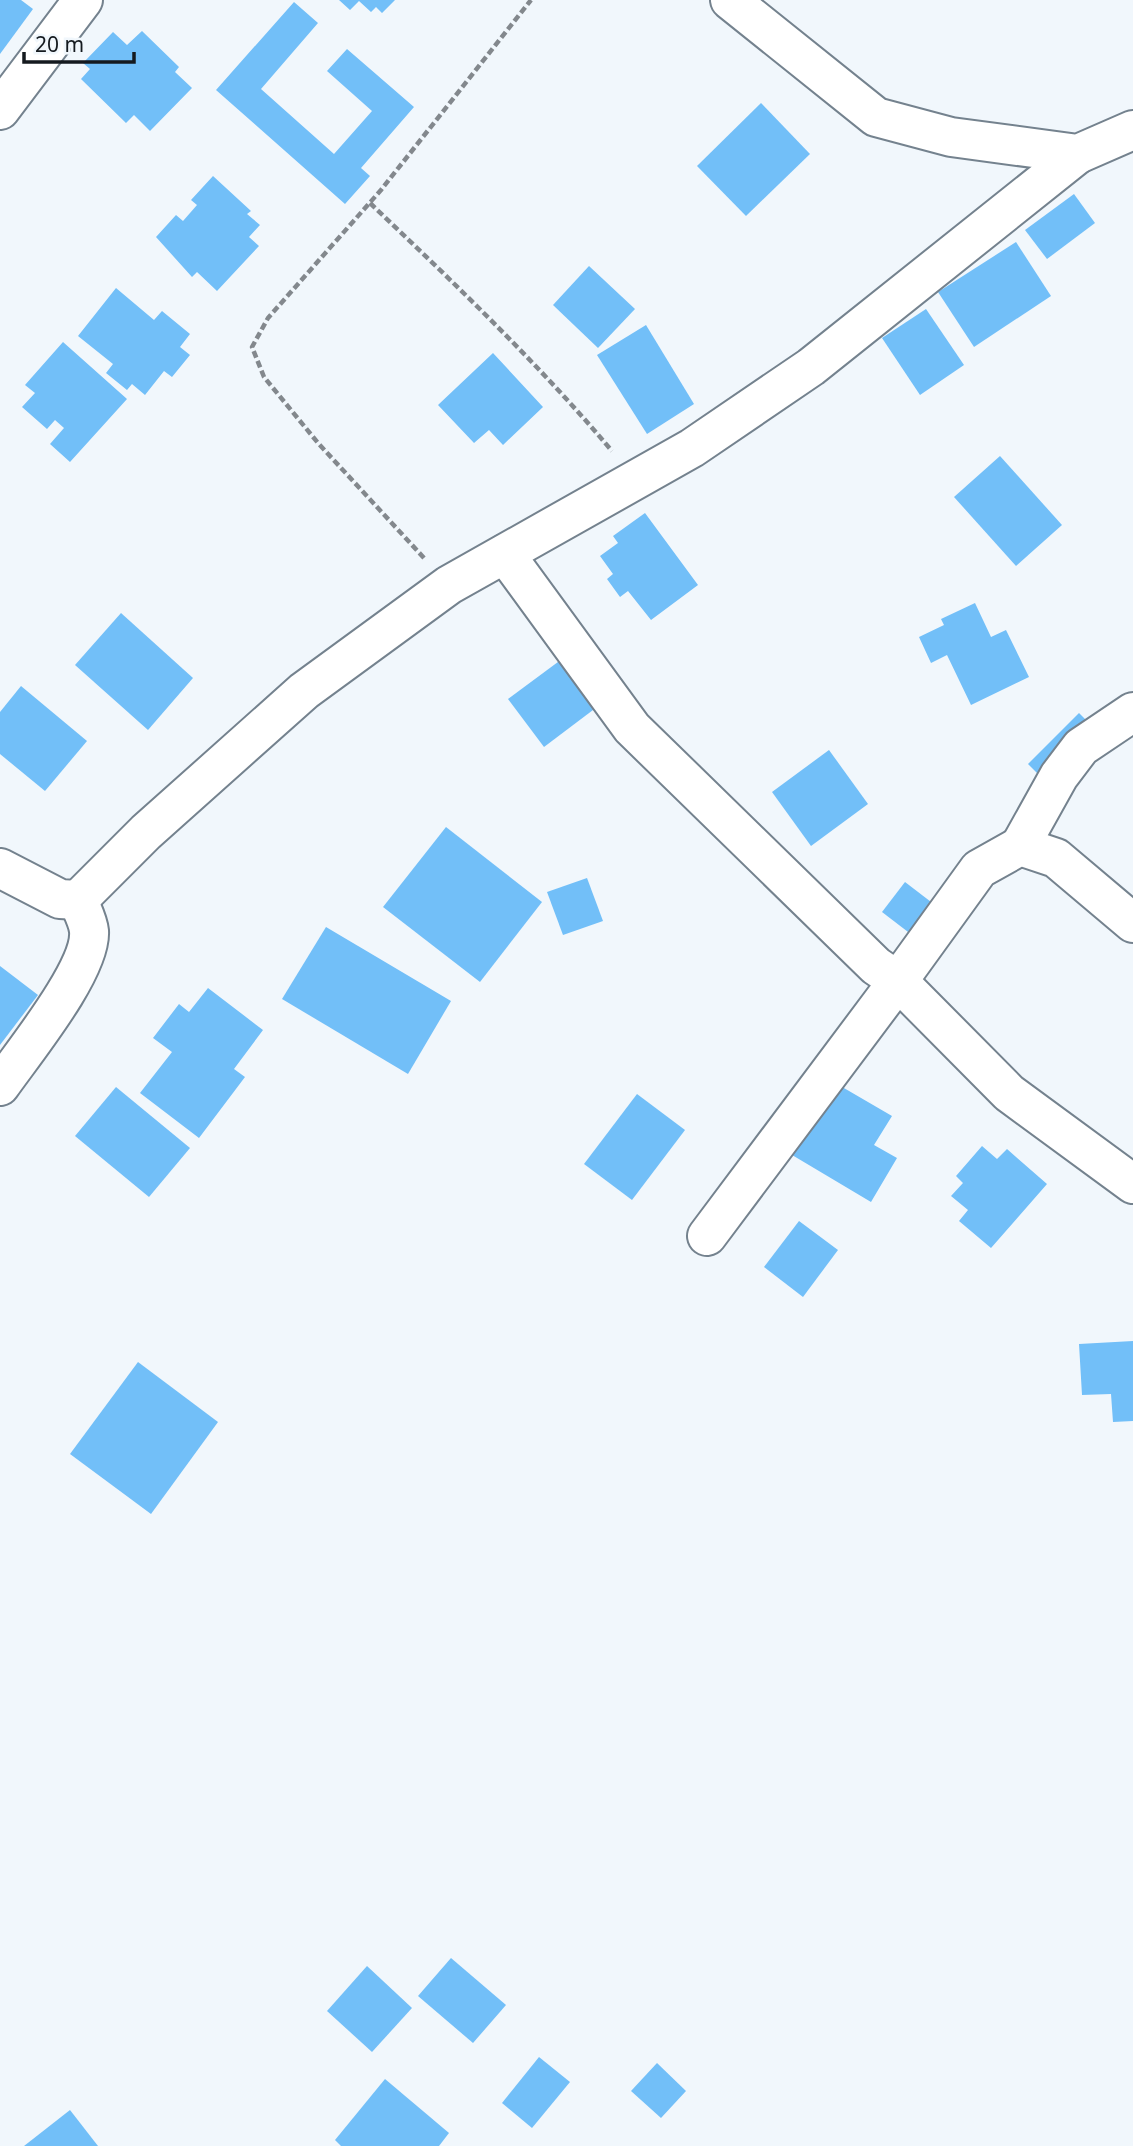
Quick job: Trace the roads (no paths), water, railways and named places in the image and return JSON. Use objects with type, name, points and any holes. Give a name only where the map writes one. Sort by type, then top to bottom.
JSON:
[{"type":"street","points":[[0,110],[83,0]]},
{"type":"street","points":[[730,0],[876,117],[951,137],[1078,154]]},
{"type":"street","points":[[0,868],[60,900],[78,900],[146,832],[304,691],[449,585],[692,448],[811,367],[1078,154],[1133,130]]},
{"type":"street","points":[[505,554],[632,728],[876,965],[898,981],[1009,1093],[1133,1184]]},
{"type":"street","points":[[707,1236],[979,869],[1020,846],[1059,776],[1082,747],[1133,712]]},
{"type":"street","points":[[1020,846],[1056,858],[1133,923]]},
{"type":"street","points":[[0,1086],[75,977],[87,952],[89,930],[78,900]]}]
